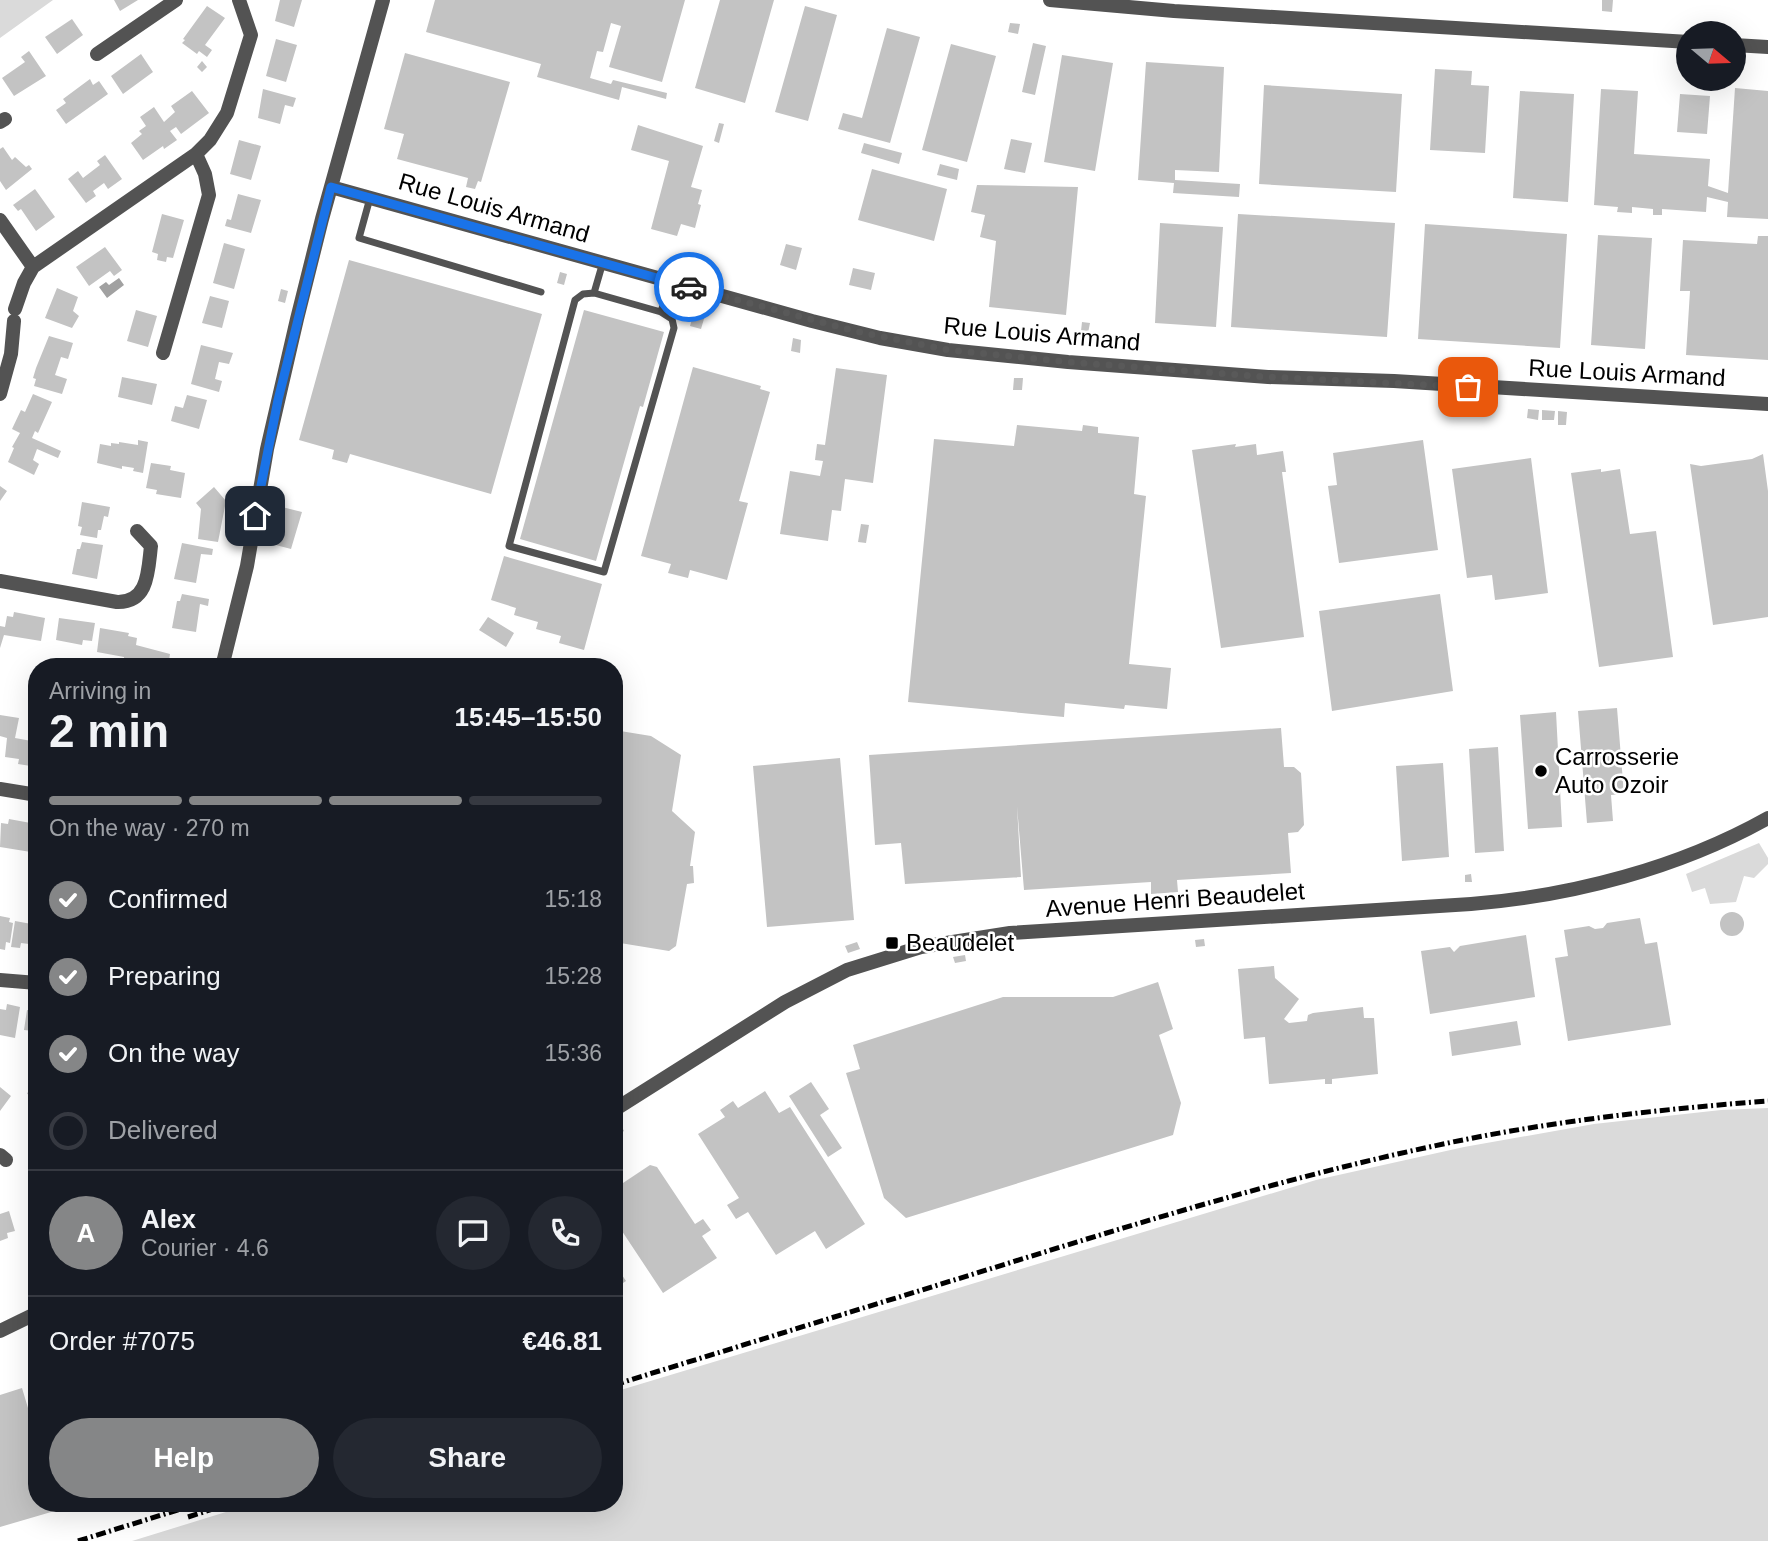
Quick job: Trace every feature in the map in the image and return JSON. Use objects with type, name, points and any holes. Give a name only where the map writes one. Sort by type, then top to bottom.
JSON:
[{"type":"street","points":[[97,54],[176,0]]},
{"type":"street","points":[[0,394],[9,364],[15,315],[24,283],[33,267],[196,154],[222,124],[251,36],[239,0]]},
{"type":"street","points":[[224,658],[247,566],[275,412],[331,187],[383,0]]},
{"type":"street","points":[[1049,0],[1676,41]]},
{"type":"street","points":[[1746,46],[1768,47]]},
{"type":"street","points":[[163,353],[209,195],[205,173],[196,154]]},
{"type":"street","name":"Rue Louis Armand","points":[[331,187],[880,338],[976,354],[1268,377],[1394,381],[1768,404]]},
{"type":"street","points":[[0,220],[33,267]]},
{"type":"street","points":[[0,581],[117,602],[131,601],[139,596],[145,586],[151,546],[137,531]]},
{"type":"street","points":[[0,789],[28,794]]},
{"type":"street","name":"Avenue Henri Beaudelet","points":[[623,1104],[785,1002],[847,970],[921,947],[1010,933],[1443,906],[1529,898],[1592,885],[1673,860],[1768,818]]},
{"type":"street","points":[[0,980],[28,982]]},
{"type":"street","points":[[0,1331],[28,1317]]},
{"type":"lane","points":[[370,197],[359,238],[541,292]]},
{"type":"lane","points":[[594,293],[603,262]]},
{"type":"lane","points":[[662,312],[670,282]]},
{"type":"lane","points":[[594,293],[662,312],[672,319],[674,328],[604,572],[509,546],[575,300],[583,294],[594,293]]},
{"type":"shaded area","points":[[0,0],[53,0],[0,38]]},
{"type":"shaded area","points":[[119,278],[124,285],[107,298],[99,287],[106,282],[109,285]]},
{"type":"shaded area","points":[[1759,843],[1768,858],[1768,864],[1754,878],[1744,876],[1736,902],[1710,904],[1705,888],[1692,892],[1686,874]]},
{"type":"shaded area","points":[[1768,1108],[1768,1541],[132,1541],[226,1512],[623,1512],[623,1389],[1316,1180],[1464,1147],[1594,1124],[1721,1110]]},
{"type":"building","points":[[114,0],[138,0],[120,11]]},
{"type":"building","points":[[280,0],[302,0],[294,27],[275,21]]},
{"type":"building","points":[[435,0],[685,0],[662,82],[609,67],[621,26],[611,23],[603,52],[597,51],[590,78],[611,84],[613,80],[667,93],[666,99],[622,87],[619,100],[537,77],[541,64],[426,32]]},
{"type":"building","points":[[720,0],[774,0],[745,103],[695,88]]},
{"type":"building","points":[[1602,0],[1613,0],[1612,12],[1602,11]]},
{"type":"building","points":[[207,6],[225,18],[205,45],[212,50],[207,57],[199,51],[197,54],[182,43]]},
{"type":"building","points":[[805,6],[837,15],[808,121],[775,112]]},
{"type":"building","points":[[72,19],[83,35],[57,54],[45,37]]},
{"type":"building","points":[[1010,23],[1020,24],[1018,34],[1008,32]]},
{"type":"building","points":[[887,28],[920,37],[890,143],[838,129],[843,113],[862,118]]},
{"type":"building","points":[[276,39],[297,45],[286,82],[266,76]]},
{"type":"building","points":[[1033,43],[1046,46],[1035,95],[1022,92]]},
{"type":"building","points":[[951,44],[996,56],[967,162],[922,150]]},
{"type":"building","points":[[29,51],[46,76],[14,96],[2,78],[25,62],[21,57]]},
{"type":"building","points":[[405,53],[510,82],[481,182],[478,181],[475,189],[466,187],[468,178],[397,159],[404,134],[384,129]]},
{"type":"building","points":[[141,54],[153,72],[123,94],[111,76]]},
{"type":"building","points":[[1062,55],[1113,63],[1095,171],[1044,162]]},
{"type":"building","points":[[202,61],[207,67],[202,72],[197,67]]},
{"type":"building","points":[[1146,62],[1224,67],[1219,172],[1175,170],[1175,180],[1240,184],[1239,197],[1173,193],[1174,183],[1138,180]]},
{"type":"building","points":[[1435,69],[1472,71],[1471,85],[1489,86],[1485,153],[1430,150]]},
{"type":"building","points":[[90,79],[93,85],[99,81],[108,94],[66,124],[56,110],[66,103],[63,99]]},
{"type":"building","points":[[1264,85],[1402,94],[1396,192],[1259,184]]},
{"type":"building","points":[[263,89],[296,98],[293,107],[285,105],[280,124],[258,118]]},
{"type":"building","points":[[1601,89],[1638,91],[1634,154],[1710,159],[1708,186],[1728,193],[1735,91],[1768,91],[1768,219],[1727,217],[1728,202],[1707,197],[1706,212],[1662,209],[1662,215],[1653,215],[1653,209],[1632,207],[1632,213],[1617,212],[1618,207],[1594,205]]},
{"type":"building","points":[[192,91],[209,113],[181,134],[176,127],[170,131],[177,140],[143,160],[131,143],[142,134],[139,131],[146,126],[140,117],[154,107],[164,122],[175,112],[171,106]]},
{"type":"building","points":[[1520,91],[1574,94],[1568,202],[1513,198]]},
{"type":"building","points":[[1680,94],[1710,96],[1707,134],[1677,132]]},
{"type":"building","points":[[719,123],[724,124],[719,143],[714,141]]},
{"type":"building","points":[[638,125],[703,146],[691,187],[702,190],[695,228],[681,224],[677,236],[651,229],[669,161],[631,150]]},
{"type":"building","points":[[1011,139],[1032,143],[1025,173],[1004,169]]},
{"type":"building","points":[[239,140],[261,146],[251,180],[230,174]]},
{"type":"building","points":[[864,143],[902,153],[899,164],[861,153]]},
{"type":"building","points":[[3,147],[12,160],[15,157],[32,169],[6,190],[0,181],[0,149]]},
{"type":"building","points":[[105,155],[122,179],[108,189],[104,183],[93,191],[96,196],[86,203],[68,179],[78,171],[83,178],[100,165],[97,161]]},
{"type":"building","points":[[940,164],[959,169],[957,180],[937,175]]},
{"type":"building","points":[[872,169],[947,189],[934,241],[858,220]]},
{"type":"building","points":[[977,185],[1078,187],[1066,315],[989,307],[996,241],[980,237],[985,215],[971,212]]},
{"type":"building","points":[[35,189],[55,217],[36,231],[21,209],[18,211],[13,205]]},
{"type":"building","points":[[238,194],[261,200],[251,233],[225,226],[227,219],[231,220]]},
{"type":"building","points":[[162,214],[184,220],[173,258],[167,257],[166,262],[157,260],[158,254],[152,252]]},
{"type":"building","points":[[1238,214],[1395,223],[1387,337],[1231,327]]},
{"type":"building","points":[[1160,223],[1223,227],[1216,327],[1155,323]]},
{"type":"building","points":[[1425,224],[1567,234],[1560,348],[1418,339]]},
{"type":"building","points":[[1598,235],[1652,238],[1645,349],[1591,345]]},
{"type":"building","points":[[1758,236],[1768,236],[1768,360],[1686,355],[1690,291],[1680,291],[1683,240],[1757,244]]},
{"type":"building","points":[[224,243],[245,249],[234,289],[213,283]]},
{"type":"building","points":[[786,244],[802,248],[796,270],[780,265]]},
{"type":"building","points":[[105,247],[122,270],[114,276],[110,271],[89,286],[76,267]]},
{"type":"building","points":[[349,260],[542,314],[491,494],[350,454],[347,463],[332,459],[334,450],[299,440]]},
{"type":"building","points":[[853,268],[875,273],[871,290],[849,285]]},
{"type":"building","points":[[560,272],[567,274],[564,285],[557,283]]},
{"type":"building","points":[[57,288],[78,297],[73,311],[79,316],[72,328],[45,318]]},
{"type":"building","points":[[281,289],[288,291],[285,303],[278,301]]},
{"type":"building","points":[[210,296],[229,301],[222,328],[202,323]]},
{"type":"building","points":[[685,306],[693,309],[690,322],[682,320]]},
{"type":"building","points":[[695,309],[706,312],[701,329],[690,326]]},
{"type":"building","points":[[136,310],[157,316],[148,347],[127,341]]},
{"type":"building","points":[[584,310],[664,332],[596,561],[520,539]]},
{"type":"building","points":[[1082,322],[1090,323],[1088,333],[1081,331]]},
{"type":"building","points":[[49,336],[73,343],[68,359],[61,357],[55,375],[67,379],[62,394],[34,386],[36,368]]},
{"type":"building","points":[[793,338],[801,340],[800,353],[791,351]]},
{"type":"building","points":[[201,345],[233,353],[229,364],[219,362],[215,379],[222,381],[219,392],[191,384]]},
{"type":"building","points":[[693,367],[761,386],[760,389],[770,392],[739,501],[748,503],[727,580],[690,570],[688,578],[668,573],[671,564],[641,556]]},
{"type":"building","points":[[836,368],[887,375],[873,483],[845,479],[841,511],[832,510],[828,541],[780,534],[790,471],[820,476],[823,461],[815,460],[817,444],[825,445]]},
{"type":"building","points":[[122,377],[157,384],[152,405],[118,397]]},
{"type":"building","points":[[1014,378],[1023,378],[1022,390],[1013,390]]},
{"type":"building","points":[[33,394],[52,402],[38,433],[35,431],[32,438],[61,451],[58,458],[37,449],[33,460],[39,464],[34,475],[8,462],[20,433],[12,429],[21,410],[25,412]]},
{"type":"building","points":[[187,395],[207,400],[199,429],[171,421],[175,406],[183,408]]},
{"type":"building","points":[[1528,409],[1539,410],[1538,420],[1527,418]]},
{"type":"building","points":[[1542,410],[1555,411],[1554,420],[1542,420]]},
{"type":"building","points":[[1558,411],[1567,412],[1566,425],[1558,425]]},
{"type":"building","points":[[1017,425],[1082,431],[1083,425],[1098,427],[1098,433],[1139,437],[1134,494],[1146,496],[1129,664],[1171,668],[1167,709],[1125,705],[1124,709],[1065,703],[1064,717],[908,702],[934,439],[1014,446]]},
{"type":"building","points":[[138,440],[148,442],[143,473],[133,471],[134,468],[122,466],[122,469],[97,463],[100,444],[111,446],[111,443],[119,442],[138,445]]},
{"type":"building","points":[[1423,440],[1438,550],[1339,563],[1328,486],[1337,485],[1333,453]]},
{"type":"building","points":[[1236,444],[1235,447],[1256,444],[1257,455],[1283,451],[1286,472],[1282,472],[1304,637],[1221,648],[1192,450]]},
{"type":"building","points":[[1763,454],[1768,491],[1768,617],[1713,625],[1690,464],[1701,466],[1752,459]]},
{"type":"building","points":[[1531,458],[1548,593],[1495,600],[1492,575],[1467,578],[1452,469]]},
{"type":"building","points":[[151,463],[171,466],[170,470],[185,473],[181,498],[156,494],[157,490],[146,488]]},
{"type":"building","points":[[1601,469],[1601,472],[1620,469],[1630,534],[1656,531],[1673,657],[1599,667],[1571,473]]},
{"type":"building","points":[[0,486],[7,491],[0,501]]},
{"type":"building","points":[[214,487],[226,501],[218,542],[198,539],[201,509],[196,503]]},
{"type":"building","points":[[82,502],[110,507],[108,517],[104,516],[101,530],[98,530],[97,538],[80,535],[82,527],[78,526]]},
{"type":"building","points":[[282,507],[302,512],[291,549],[272,544],[275,530],[269,528],[273,514],[279,516]]},
{"type":"building","points":[[861,524],[869,525],[866,543],[858,542]]},
{"type":"building","points":[[82,542],[103,545],[97,579],[72,574],[77,549],[80,549]]},
{"type":"building","points":[[182,543],[213,549],[212,555],[201,554],[196,583],[174,579]]},
{"type":"building","points":[[504,556],[602,584],[584,650],[559,643],[561,636],[536,629],[538,622],[514,615],[516,608],[491,600]]},
{"type":"building","points":[[182,594],[209,599],[208,606],[200,604],[196,632],[172,628],[177,601],[180,601]]},
{"type":"building","points":[[1440,594],[1453,691],[1332,711],[1319,611]]},
{"type":"building","points":[[14,612],[45,618],[41,641],[4,635],[0,648],[0,626],[5,627],[7,616],[13,617]]},
{"type":"building","points":[[488,617],[514,633],[506,647],[479,630]]},
{"type":"building","points":[[59,618],[95,623],[92,641],[83,640],[82,645],[56,640]]},
{"type":"building","points":[[100,628],[129,633],[128,636],[137,638],[136,645],[170,654],[169,658],[124,658],[97,652]]},
{"type":"building","points":[[1617,708],[1624,794],[1611,795],[1613,821],[1587,823],[1578,711]]},
{"type":"building","name":"Carrosserie Auto Ozoir","points":[[1556,712],[1562,827],[1528,829],[1520,715]]},
{"type":"building","points":[[0,715],[19,718],[15,738],[28,740],[28,766],[18,764],[19,759],[5,757],[7,738],[0,736]]},
{"type":"building","points":[[1281,728],[1284,767],[1294,767],[1301,773],[1304,825],[1298,832],[1288,833],[1291,873],[1177,880],[1178,892],[1151,894],[1151,882],[1024,890],[1017,806],[1021,877],[905,884],[901,843],[875,845],[869,755]]},
{"type":"building","points":[[623,731],[651,736],[681,755],[672,811],[695,832],[690,866],[693,866],[694,883],[687,884],[676,946],[669,951],[623,943]]},
{"type":"building","points":[[1498,747],[1504,851],[1475,853],[1469,749]]},
{"type":"building","points":[[840,758],[854,920],[767,927],[753,766]]},
{"type":"building","points":[[1443,763],[1449,857],[1402,861],[1396,766]]},
{"type":"building","points":[[9,819],[28,823],[28,852],[0,847],[1,823],[8,824]]},
{"type":"building","points":[[1471,874],[1472,882],[1465,882],[1465,875]]},
{"type":"building","points":[[1732,912],[1743,919],[1744,924],[1737,935],[1732,936],[1721,929],[1720,924],[1727,913]]},
{"type":"building","points":[[0,916],[10,918],[9,922],[13,923],[10,943],[6,942],[5,950],[0,949]]},
{"type":"building","points":[[1640,918],[1645,944],[1657,942],[1671,1025],[1568,1041],[1555,958],[1568,956],[1564,930],[1589,926],[1595,929],[1603,928],[1607,923]]},
{"type":"building","points":[[15,921],[28,923],[28,944],[21,943],[20,948],[11,947]]},
{"type":"building","points":[[1526,935],[1535,997],[1430,1014],[1421,951],[1450,947],[1454,952],[1460,946]]},
{"type":"building","points":[[1204,939],[1205,946],[1196,947],[1195,940]]},
{"type":"building","points":[[857,942],[860,949],[848,953],[845,946]]},
{"type":"building","points":[[965,955],[966,961],[955,963],[953,957]]},
{"type":"building","points":[[1274,966],[1275,978],[1299,999],[1284,1019],[1289,1023],[1307,1021],[1308,1015],[1313,1013],[1363,1007],[1364,1018],[1374,1018],[1378,1074],[1332,1079],[1332,1084],[1325,1084],[1325,1079],[1269,1084],[1265,1037],[1244,1039],[1238,969]]},
{"type":"building","points":[[1158,982],[1173,1029],[1159,1035],[1181,1103],[1173,1135],[906,1218],[884,1198],[846,1073],[860,1069],[853,1045],[1003,997],[1113,997]]},
{"type":"building","points":[[7,1004],[20,1007],[15,1038],[0,1035],[0,1009],[6,1010]]},
{"type":"building","points":[[27,1010],[28,1030],[24,1030]]},
{"type":"building","points":[[1517,1021],[1521,1045],[1452,1056],[1449,1032]]},
{"type":"building","points":[[811,1082],[829,1109],[820,1115],[842,1148],[828,1157],[789,1096]]},
{"type":"building","points":[[0,1087],[11,1096],[0,1111]]},
{"type":"building","points":[[765,1091],[779,1113],[790,1107],[865,1224],[826,1249],[815,1231],[776,1255],[748,1212],[736,1219],[727,1205],[739,1198],[698,1134],[725,1117],[720,1110],[733,1101],[738,1108]]},
{"type":"building","points":[[650,1165],[657,1167],[695,1224],[703,1219],[711,1230],[702,1236],[717,1258],[663,1293],[623,1233],[623,1183]]},
{"type":"building","points":[[9,1211],[15,1231],[7,1233],[8,1238],[0,1241],[0,1214]]},
{"type":"building","points":[[22,1388],[28,1408],[28,1512],[51,1512],[0,1527],[0,1395]]},
{"type":"railway","points":[[623,1382],[1118,1230],[1337,1168],[1527,1128],[1647,1112],[1768,1101]]},
{"type":"railway","points":[[78,1541],[171,1512]]},
{"type":"railway","points":[[188,1517],[204,1512]]},
{"type":"way so far","points":[[689,287],[880,338],[976,354],[1268,377],[1394,381],[1468,387]]},
{"type":"place","name":"Carrosserie Auto Ozoir","points":[[1541,771]]},
{"type":"place","name":"Beaudelet","points":[[892,943]]},
{"type":"route","points":[[255,516],[278,400],[331,187],[689,287]]}]
